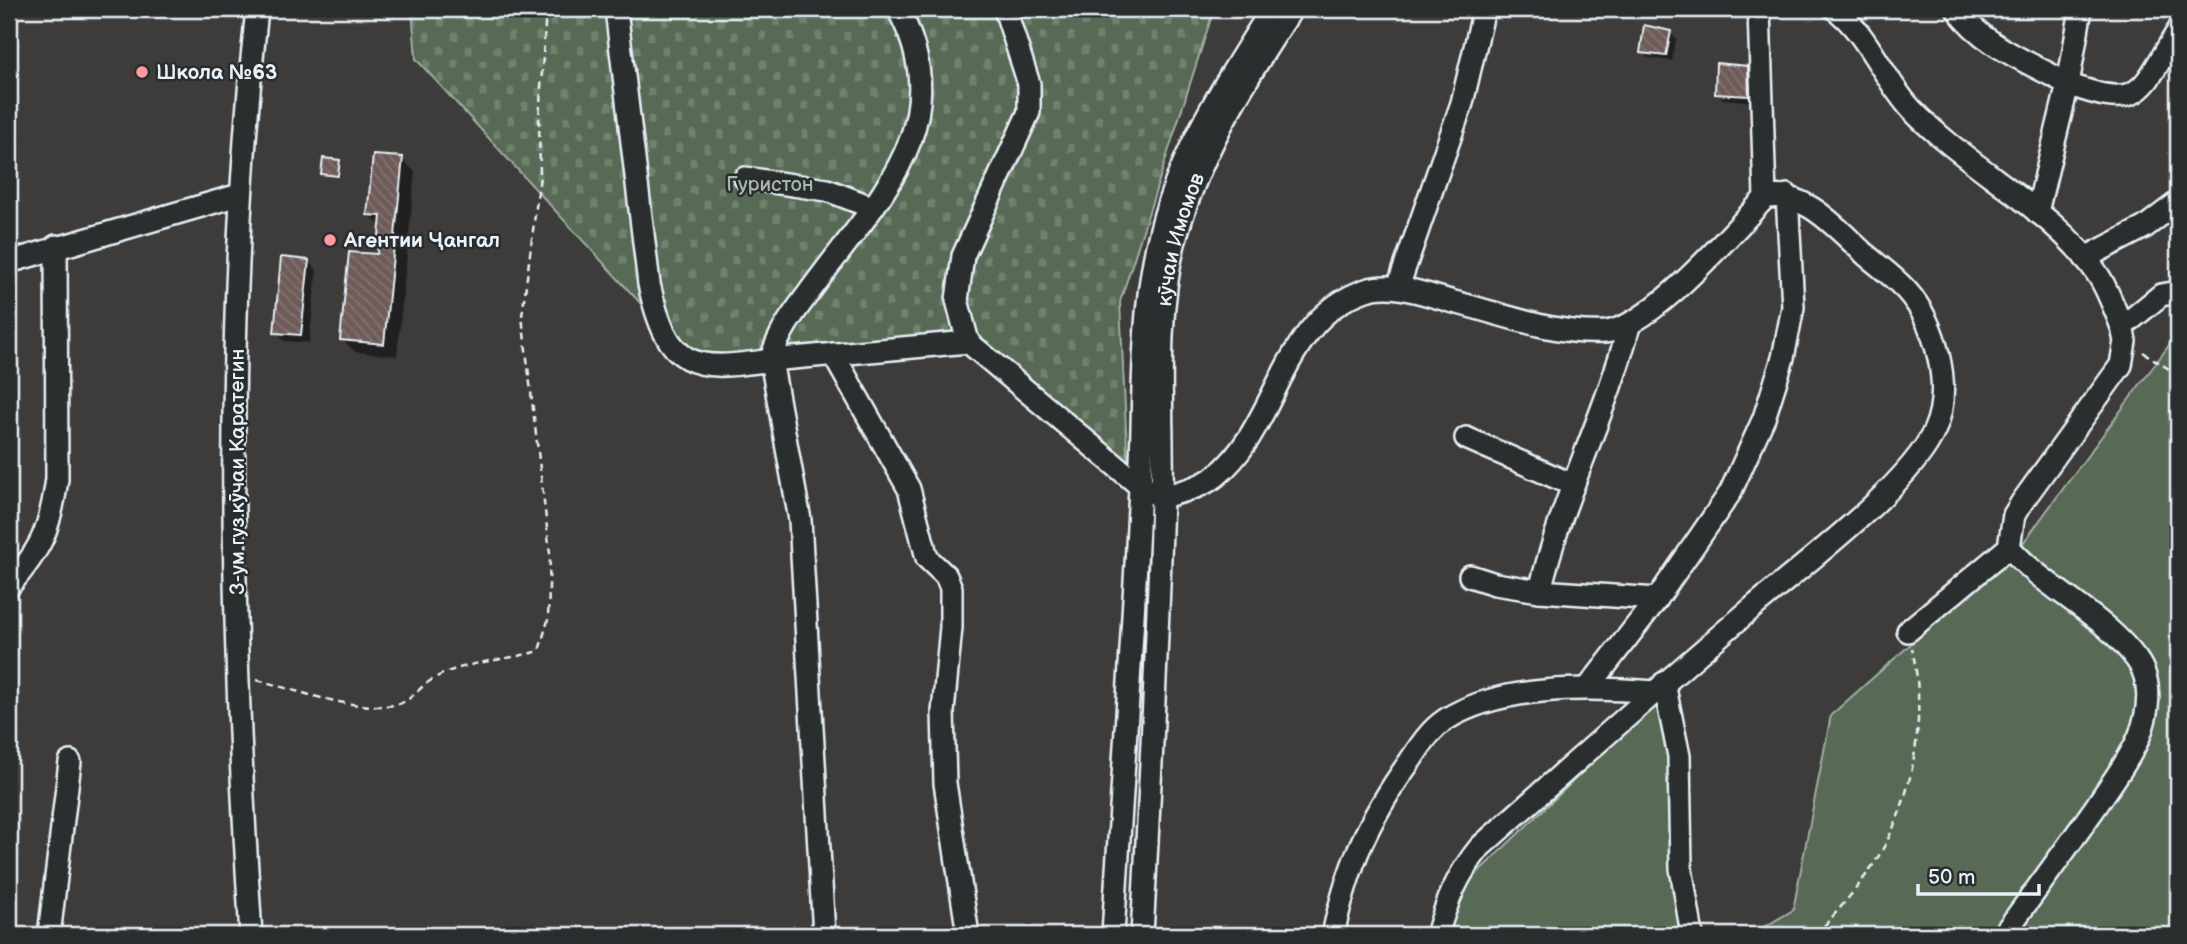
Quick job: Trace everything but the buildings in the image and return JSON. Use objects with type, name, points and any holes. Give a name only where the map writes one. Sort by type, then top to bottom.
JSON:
[{"type":"street","name":"3-ум гуз.кӯчаи Каратегин","points":[[251,935],[241,785],[234,446],[239,195],[257,9]]},
{"type":"street","points":[[616,9],[649,284],[656,317],[680,354],[700,365],[723,367],[968,342]]},
{"type":"street","points":[[824,935],[800,520],[771,360],[784,327],[871,207],[911,141],[920,112],[916,56],[909,29],[898,9]]},
{"type":"street","points":[[1004,9],[1029,83],[1029,112],[963,256],[957,300],[968,342],[1140,486],[1162,497],[1188,490],[1213,478],[1232,461],[1249,439],[1289,358],[1317,322],[1341,303],[1367,289],[1398,287],[1527,322],[1577,331],[1605,332],[1629,326],[1652,311],[1765,198],[1787,195],[1828,220],[1906,291],[1921,312],[1941,371],[1942,400],[1936,428],[1923,451],[1879,499],[1659,687],[1480,847],[1460,870],[1448,897],[1437,935]]},
{"type":"street","name":"кӯчаи Имомов","points":[[1113,935],[1140,486],[1145,328],[1157,243],[1187,156],[1272,9]]},
{"type":"street","name":"кӯчаи Имомов","points":[[1142,935],[1162,497],[1164,326],[1174,245],[1203,164],[1242,90],[1292,9]]},
{"type":"street","points":[[1398,287],[1462,103],[1484,9]]},
{"type":"street","points":[[1759,9],[1765,198]]},
{"type":"street","points":[[1835,9],[1851,22],[1895,91],[1926,125],[2037,212],[2085,258],[2099,277],[2124,334],[2124,355],[2114,377],[2022,502],[2014,515],[2009,547],[1908,631]]},
{"type":"street","points":[[1957,9],[1970,28],[1994,44],[2068,84],[2104,97],[2121,98],[2137,92],[2178,31]]},
{"type":"street","points":[[2037,212],[2068,84],[2081,9]]},
{"type":"street","points":[[746,178],[827,190],[871,207]]},
{"type":"street","points":[[9,262],[56,246],[239,195]]},
{"type":"street","points":[[1588,688],[1657,599],[1730,493],[1748,456],[1783,358],[1793,307],[1787,195]]},
{"type":"street","points":[[2085,258],[2145,227],[2178,202]]},
{"type":"street","points":[[9,586],[43,541],[55,491],[56,246]]},
{"type":"street","points":[[2124,334],[2161,295],[2178,292]]},
{"type":"street","points":[[1539,591],[1553,540],[1616,376],[1629,326]]},
{"type":"street","points":[[832,354],[909,489],[927,558],[946,576],[951,588],[951,627],[943,712],[944,762],[968,935]]},
{"type":"street","points":[[1466,439],[1573,485]]},
{"type":"street","points":[[2003,935],[2130,754],[2144,720],[2148,692],[2145,674],[2136,659],[2106,630],[2029,569],[2009,547]]},
{"type":"street","points":[[1470,576],[1495,584],[1539,591],[1657,599]]},
{"type":"street","points":[[1333,935],[1347,875],[1361,838],[1408,764],[1443,721],[1498,700],[1540,692],[1659,687]]},
{"type":"street","points":[[1659,687],[1679,755],[1681,868],[1692,935]]},
{"type":"street","points":[[49,935],[70,762]]},
{"type":"path","points":[[257,680],[344,702],[398,705],[411,699],[430,681],[455,671],[539,651],[548,620],[550,553],[522,316],[540,176],[539,119],[546,9]]},
{"type":"path","points":[[2124,334],[2178,375]]},
{"type":"path","points":[[1816,935],[1873,865],[1903,800],[1915,753],[1918,703],[1908,631]]},
{"type":"green space","name":"Гуристон","points":[[412,9],[1214,9],[1120,302],[1128,471],[959,344],[699,367],[416,59]]},
{"type":"green space","points":[[2178,333],[2178,935],[1751,935],[1793,910],[1831,715],[2020,547]]},
{"type":"green space","points":[[1660,698],[1671,753],[1692,935],[1438,935],[1473,877]]},
{"type":"place","name":"Школа №63","points":[[142,72]]},
{"type":"place","name":"Агентии Ҷангал","points":[[330,240]]}]
